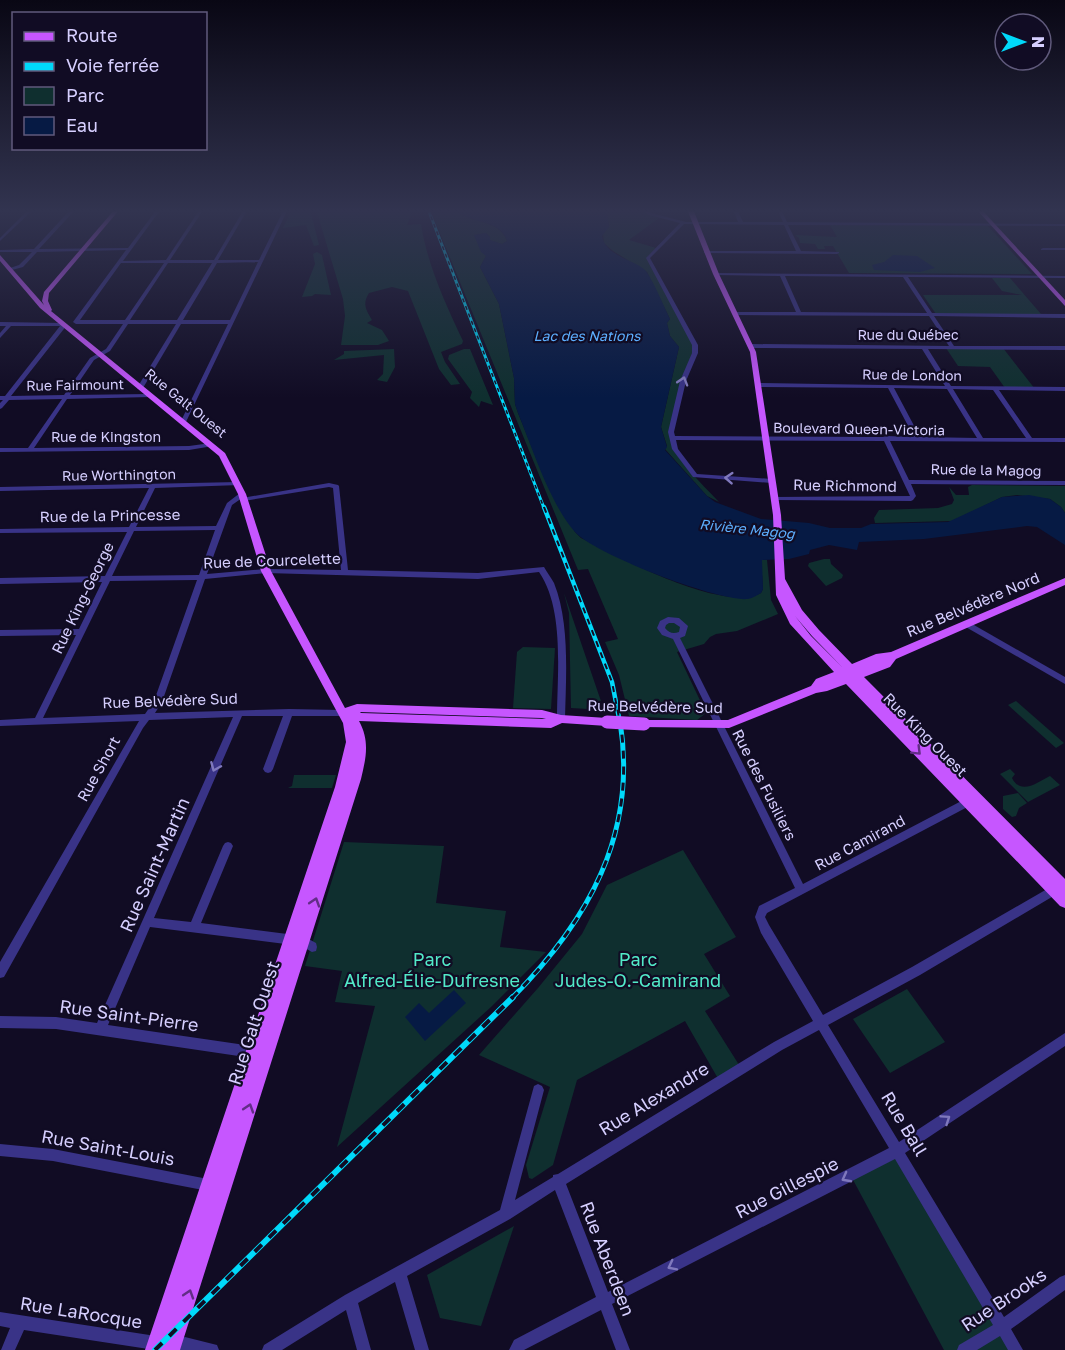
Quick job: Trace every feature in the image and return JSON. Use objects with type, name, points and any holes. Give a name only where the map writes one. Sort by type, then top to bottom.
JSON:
[{"type":"main road","name":"Rue Galt Ouest","points":[[15,272],[42,308],[49,311],[211,445],[227,462],[244,498],[266,571],[342,712],[354,722],[359,730],[360,755],[355,779],[164,1349]]},
{"type":"main road","points":[[49,311],[45,297],[65,272]]},
{"type":"main road","points":[[1036,272],[1065,304]]},
{"type":"main road","points":[[716,274],[751,346],[775,498]]},
{"type":"main road","points":[[28,287],[40,290],[53,286]]},
{"type":"main road","name":"Rue King Ouest","points":[[775,498],[781,561],[781,595],[793,621],[849,674],[1060,888],[1065,902]]},
{"type":"main road","name":"Rue Belvédère Nord","points":[[849,674],[886,664],[892,656],[1065,581]]},
{"type":"main road","name":"Rue Belvédère Sud","points":[[342,712],[361,717],[551,724],[561,719],[644,724],[717,725],[735,722],[814,689],[827,687],[849,674]]},
{"type":"main road","name":"Rue Galt Ouest","points":[[164,1349],[208,1185],[252,1052],[302,942]]},
{"type":"street","points":[[113,272],[76,322],[232,322]]},
{"type":"street","points":[[30,449],[92,359],[108,350],[160,272]]},
{"type":"street","points":[[140,388],[209,272]]},
{"type":"street","points":[[183,423],[255,272]]},
{"type":"street","points":[[657,272],[695,345],[695,353],[684,376],[672,426],[672,438],[678,454],[695,476],[772,481]]},
{"type":"street","points":[[716,274],[1065,277]]},
{"type":"street","points":[[782,275],[799,314]]},
{"type":"street","points":[[904,276],[953,348]]},
{"type":"street","points":[[735,314],[1065,316]]},
{"type":"street","points":[[0,324],[64,325]]},
{"type":"street","points":[[1,335],[10,324]]},
{"type":"street","points":[[0,407],[3,398],[64,325]]},
{"type":"street","name":"Rue du Québec","points":[[751,346],[1065,348]]},
{"type":"street","points":[[924,347],[981,439]]},
{"type":"street","name":"Rue de London","points":[[758,386],[1065,389]]},
{"type":"street","points":[[890,387],[918,439]]},
{"type":"street","points":[[995,388],[1030,440]]},
{"type":"street","name":"Rue Fairmount","points":[[3,398],[149,396]]},
{"type":"street","points":[[672,438],[766,439]]},
{"type":"street","name":"Boulevard Queen-Victoria","points":[[766,439],[1065,443]]},
{"type":"street","name":"Boulevard Queen-Victoria","points":[[887,441],[981,439],[1065,443]]},
{"type":"street","points":[[887,441],[906,482]]},
{"type":"street","name":"Rue de Kingston","points":[[0,450],[189,448],[211,445]]},
{"type":"street","name":"Rue de la Magog","points":[[906,482],[1065,483]]},
{"type":"street","name":"Rue Richmond","points":[[775,498],[906,500],[913,496],[906,482]]},
{"type":"street","name":"Rue Worthington","points":[[0,489],[238,484]]},
{"type":"street","points":[[244,498],[334,484],[345,572]]},
{"type":"street","name":"Rue King-George","points":[[37,722],[153,486]]},
{"type":"street","name":"Rue Short","points":[[0,973],[140,726],[158,702],[219,528],[230,504],[244,498]]},
{"type":"street","name":"Rue de la Princesse","points":[[0,531],[219,528]]},
{"type":"street","name":"Rue de Courcelette","points":[[0,581],[202,577],[266,571],[478,576],[533,569],[544,571],[558,613],[561,632],[561,719]]},
{"type":"street","points":[[967,624],[1065,681]]},
{"type":"street","points":[[0,633],[82,632]]},
{"type":"street","name":"Rue des Fusiliers","points":[[675,636],[717,725],[801,890]]},
{"type":"street","points":[[268,769],[289,712]]},
{"type":"street","name":"Rue Belvédère Sud","points":[[0,723],[239,713],[342,712]]},
{"type":"street","name":"Rue Saint-Martin","points":[[100,1029],[239,713]]},
{"type":"street","name":"Rue Camirand","points":[[760,917],[763,910],[973,800]]},
{"type":"street","points":[[194,928],[228,846]]},
{"type":"street","name":"Rue Alexandre","points":[[269,1350],[350,1300],[505,1214],[741,1068],[1060,888]]},
{"type":"street","name":"Rue Ball","points":[[760,917],[765,929],[1016,1350]]},
{"type":"street","points":[[148,922],[302,942]]},
{"type":"street","name":"Rue Saint-Pierre","points":[[0,1022],[56,1023],[252,1052]]},
{"type":"street","name":"Rue Gillespie","points":[[516,1350],[519,1345],[531,1338],[897,1151],[1065,1039]]},
{"type":"street","points":[[505,1214],[538,1090]]},
{"type":"street","name":"Rue Saint-Louis","points":[[0,1150],[53,1155],[208,1185]]},
{"type":"street","name":"Rue Aberdeen","points":[[558,1180],[623,1350]]},
{"type":"street","points":[[399,1272],[422,1350]]},
{"type":"street","name":"Rue Brooks","points":[[964,1350],[1002,1327],[1065,1282]]},
{"type":"street","points":[[350,1300],[364,1350]]},
{"type":"street","name":"Rue LaRocque","points":[[0,1319],[164,1349]]},
{"type":"street","points":[[8,1350],[20,1322]]},
{"type":"street","points":[[164,1349],[185,1344],[212,1350]]},
{"type":"green space","points":[[312,272],[326,272],[331,295],[315,294],[302,297]]},
{"type":"green space","points":[[335,272],[433,272],[463,341],[462,344],[441,352],[460,384],[451,385],[439,369],[408,291],[392,287],[369,293],[366,307],[372,320],[367,323],[382,330],[389,341],[378,345],[341,345],[345,316],[343,299]]},
{"type":"green space","points":[[456,272],[483,272],[499,304],[514,378],[515,404],[518,413],[546,482],[575,532],[581,538],[644,569],[721,596],[743,597],[761,593],[763,589],[761,560],[767,560],[771,600],[778,614],[737,631],[716,634],[704,644],[677,652],[706,713],[697,720],[629,716],[619,675],[605,642],[618,639],[588,569],[578,570]]},
{"type":"green space","points":[[647,272],[656,272],[695,345],[675,409],[672,423],[673,444],[687,467],[719,502],[707,496],[665,449],[667,446],[661,427],[679,347],[670,336],[667,323],[670,319]]},
{"type":"green space","points":[[1030,272],[1032,274],[849,273]]},
{"type":"green space","points":[[992,278],[1010,278],[1041,314],[936,314],[923,295],[1022,295],[1002,291]]},
{"type":"green space","points":[[946,348],[1003,348],[1035,389],[1005,388],[990,367],[958,366]]},
{"type":"green space","points":[[394,349],[395,367],[387,382],[377,380],[383,374],[384,355],[334,360],[344,354],[344,351]]},
{"type":"green space","points":[[470,349],[493,405],[481,401],[479,407],[470,398],[472,392],[448,359],[449,355]]},
{"type":"green space","points":[[972,485],[1065,486],[1065,513],[1050,499],[1017,495],[1002,497],[953,521],[875,523],[874,518],[879,510],[938,508],[952,504],[954,500],[949,487],[956,495],[969,495],[968,487]]},
{"type":"green space","points":[[830,559],[831,564],[843,575],[842,578],[826,586],[808,566],[809,563]]},
{"type":"green space","points":[[564,593],[604,710],[571,708],[569,613]]},
{"type":"green space","points":[[523,647],[555,648],[551,709],[513,708],[517,652]]},
{"type":"green space","points":[[1016,701],[1064,743],[1056,748],[1008,705]]},
{"type":"green space","points":[[1010,769],[1015,774],[1012,778],[1020,786],[1030,786],[1050,776],[1060,785],[1028,802],[1000,774]]},
{"type":"green space","points":[[294,775],[336,775],[332,788],[288,788],[292,786]]},
{"type":"green space","points":[[1018,793],[1027,803],[1019,808],[1016,816],[1012,817],[1003,809],[1003,796]]},
{"type":"green space","name":"Parc Alfred-Élie-Dufresne","points":[[344,842],[444,846],[436,903],[506,911],[500,947],[546,952],[491,1007],[337,1147],[375,1006],[335,1002],[342,971],[305,966]]},
{"type":"green space","name":"Parc Judes-O.-Camirand","points":[[683,850],[736,937],[704,954],[730,996],[705,1011],[741,1068],[720,1082],[685,1021],[577,1080],[553,1165],[532,1179],[529,1178],[526,1165],[550,1087],[479,1055],[582,934],[607,885]]},
{"type":"green space","points":[[907,989],[945,1042],[890,1073],[853,1019]]},
{"type":"green space","points":[[897,1151],[1016,1350],[944,1350],[851,1176]]},
{"type":"green space","points":[[514,1226],[481,1326],[440,1318],[427,1275]]},
{"type":"water","name":"Lac des Nations","points":[[483,272],[647,272],[670,319],[667,323],[670,336],[679,347],[661,427],[667,447],[665,450],[715,502],[761,519],[809,523],[830,528],[861,528],[871,524],[948,522],[1002,497],[1029,495],[1050,499],[1061,507],[1065,513],[1065,545],[1037,527],[1027,526],[924,539],[859,542],[857,550],[829,545],[810,550],[809,554],[789,559],[762,560],[763,589],[761,593],[748,599],[711,593],[630,564],[575,532],[542,475],[515,404],[514,378],[499,304]]},
{"type":"water","points":[[454,990],[466,1003],[425,1041],[405,1017],[419,1003],[429,1013]]},
{"type":"railway","points":[[452,272],[544,508]]},
{"type":"railway","points":[[544,507],[612,682],[620,723]]},
{"type":"railway","points":[[512,998],[563,938],[584,906],[601,873],[614,838],[621,801],[624,762],[620,721]]},
{"type":"railway","points":[[155,1350],[512,998]]},
{"type":"water label","name":"Rivière Magog","points":[[747,529]]}]
